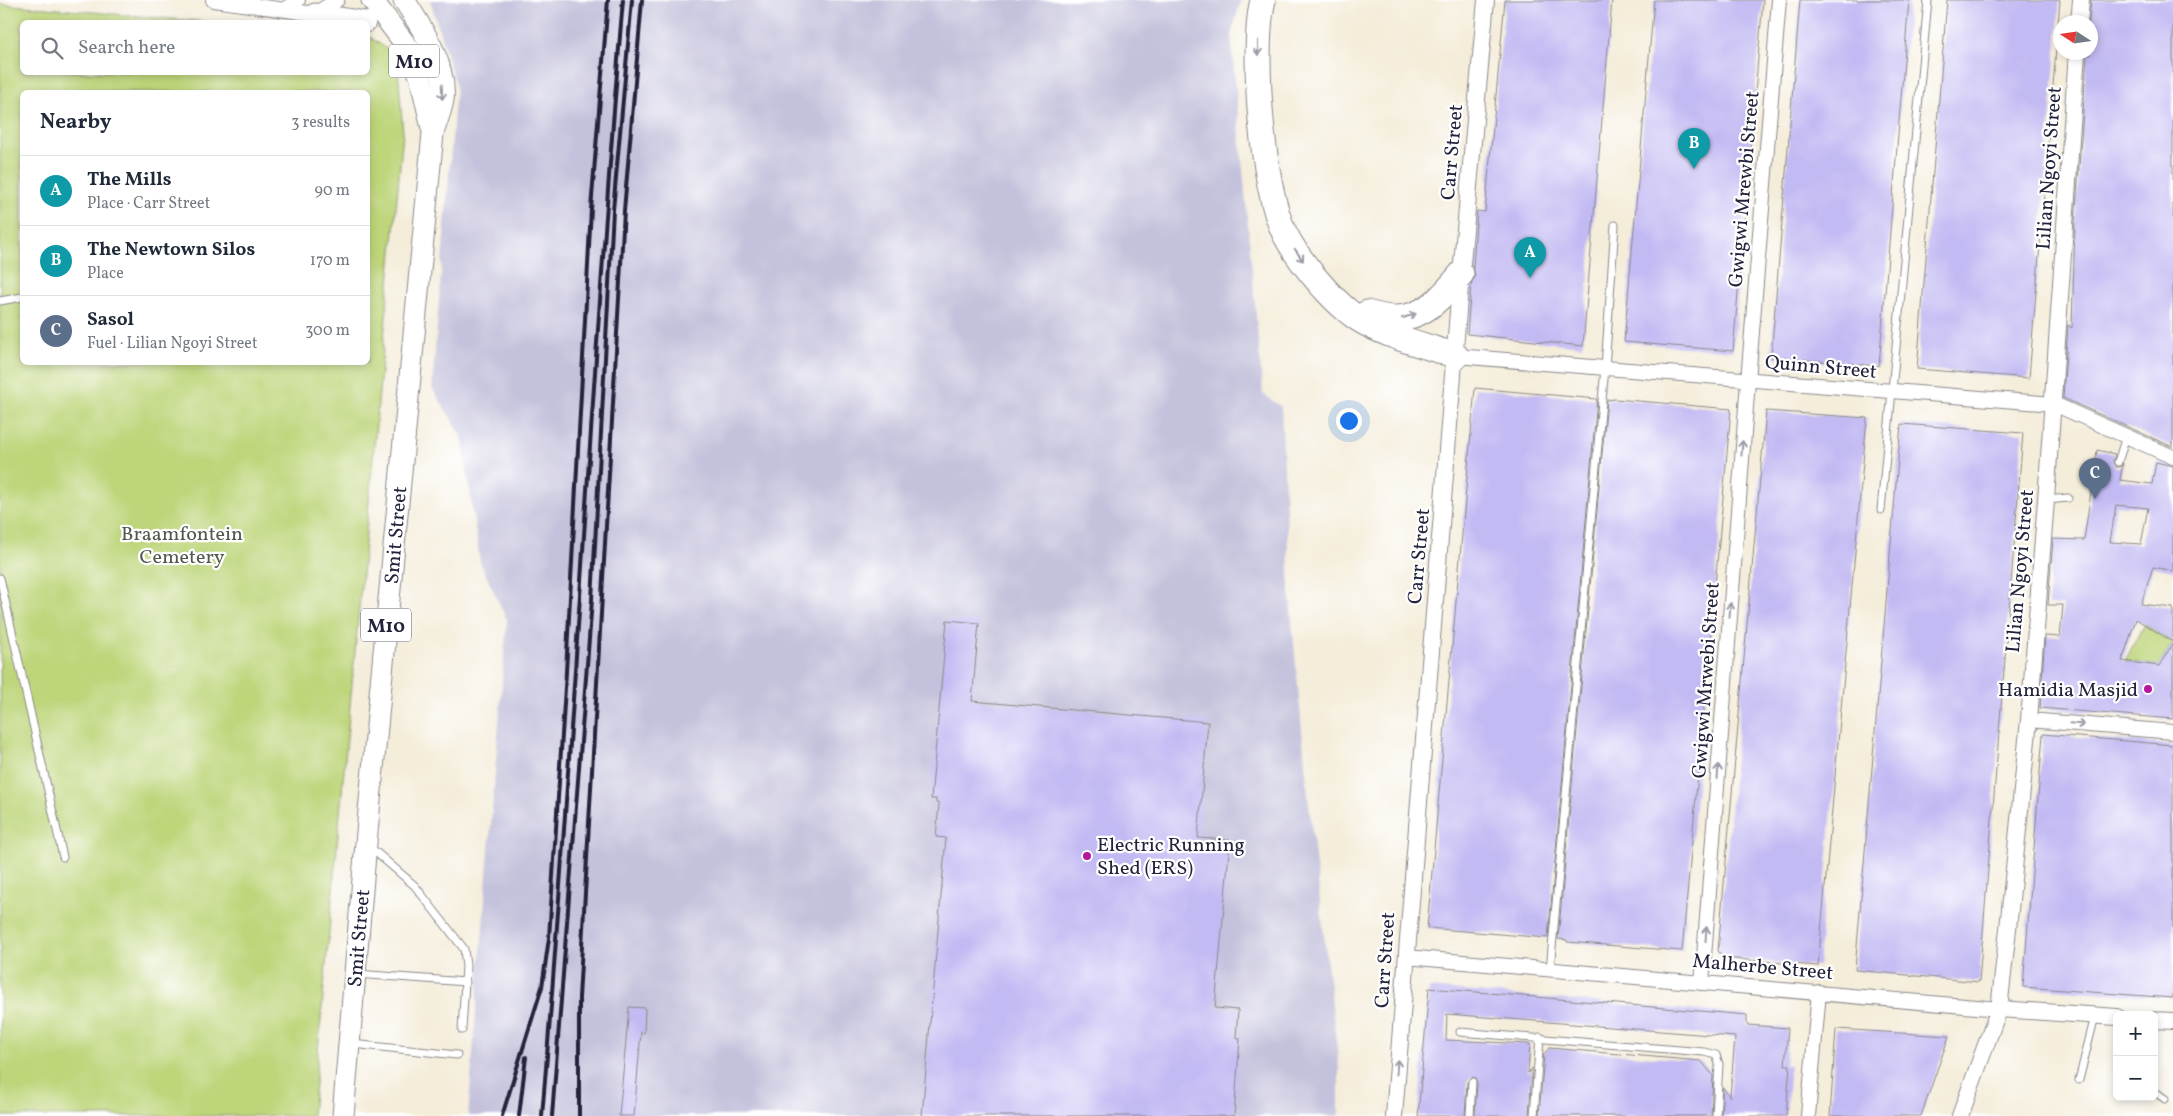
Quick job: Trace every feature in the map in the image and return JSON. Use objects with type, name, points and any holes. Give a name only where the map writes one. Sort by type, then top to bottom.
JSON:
[{"type":"highway","points":[[1263,0],[1258,31],[1263,132],[1270,185],[1284,232],[1325,289],[1357,318],[1374,327],[1456,356]]},
{"type":"highway","points":[[1345,308],[1392,318],[1404,318],[1414,315],[1442,298],[1461,274]]},
{"type":"main road","name":"Smit Street","points":[[372,0],[409,49],[420,76],[433,133]]},
{"type":"main road","name":"Smit Street","points":[[343,1116],[354,974],[433,133],[442,100],[442,85],[432,44],[404,0]]},
{"type":"main road","points":[[315,14],[349,20]]},
{"type":"main road","points":[[370,24],[393,27]]},
{"type":"street","points":[[213,0],[315,14],[337,0]]},
{"type":"street","points":[[286,9],[298,0]]},
{"type":"street","name":"Carr Street","points":[[1394,1116],[1456,356],[1461,274],[1486,0]]},
{"type":"street","name":"Gwigwi Mrewbi Street","points":[[1748,381],[1779,0]]},
{"type":"street","points":[[2080,15],[2081,0]]},
{"type":"street","name":"Lilian Ngoyi Street","points":[[1960,1116],[1999,1009],[2029,720],[2054,404],[2076,60]]},
{"type":"street","name":"Quinn Street","points":[[1456,356],[1748,381],[2054,404],[2173,457]]},
{"type":"street","name":"Gwigwi Mrwebi Street","points":[[1702,983],[1748,381]]},
{"type":"street","points":[[2029,720],[2173,732]]},
{"type":"street","name":"Malherbe Street","points":[[1406,957],[1999,1009],[2113,1017]]},
{"type":"street","points":[[1808,1116],[1819,992]]},
{"type":"street","points":[[2158,1020],[2173,1021]]},
{"type":"lane","points":[[1880,510],[1928,0]]},
{"type":"lane","points":[[1550,970],[1605,368],[1615,225]]},
{"type":"lane","points":[[0,301],[20,297]]},
{"type":"lane","points":[[2118,462],[2126,436]]},
{"type":"lane","points":[[2046,500],[2068,498]]},
{"type":"lane","points":[[0,578],[63,857]]},
{"type":"lane","points":[[366,843],[415,886],[464,949],[466,982],[462,1030]]},
{"type":"lane","points":[[354,974],[466,982]]},
{"type":"lane","points":[[2079,1080],[2095,1016]]},
{"type":"lane","points":[[1460,1032],[1540,1037],[1704,1052],[1716,1055],[1719,1064],[1716,1116]]},
{"type":"lane","points":[[1534,1116],[1540,1037]]},
{"type":"lane","points":[[349,1043],[457,1055]]},
{"type":"lane","points":[[1470,1116],[1472,1082]]},
{"type":"lane","points":[[2158,1094],[2165,1099]]},
{"type":"shaded area","points":[[430,0],[1241,0],[1231,35],[1263,394],[1281,407],[1291,611],[1308,795],[1339,1067],[1339,1116],[468,1116],[507,620],[480,562],[462,436],[432,388],[456,87]]},
{"type":"green space","name":"Braamfontein Cemetery","points":[[0,4],[184,20],[20,20],[20,75],[370,75],[370,37],[397,56],[403,133],[312,1116],[0,1116]]},
{"type":"green space","points":[[2144,624],[2173,642],[2159,666],[2125,661]]},
{"type":"building","points":[[1505,0],[1612,0],[1583,346],[1467,334],[1471,284],[1475,276],[1473,266],[1477,211],[1485,212]]},
{"type":"building","points":[[1654,0],[1763,0],[1733,351],[1624,342]]},
{"type":"building","points":[[1800,0],[1909,0],[1879,366],[1771,357]]},
{"type":"building","points":[[1947,0],[2060,0],[2059,15],[2053,15],[2053,60],[2055,60],[2029,378],[1917,369]]},
{"type":"building","points":[[2091,0],[2173,0],[2173,447],[2063,398],[2068,325],[2072,328],[2075,223],[2087,60],[2098,60],[2098,15],[2090,15]]},
{"type":"building","points":[[1475,388],[1597,399],[1548,938],[1427,928]]},
{"type":"building","points":[[1615,399],[1731,409],[1682,951],[1567,942],[1567,940],[1558,939],[1607,400]]},
{"type":"building","points":[[1766,411],[1867,418],[1818,966],[1724,958],[1718,951]]},
{"type":"building","points":[[1901,424],[2023,433],[1979,982],[1855,970]]},
{"type":"building","points":[[2097,450],[2115,454],[2113,463],[2116,467],[2120,467],[2123,463],[2120,480],[2152,484],[2156,462],[2173,466],[2173,571],[2153,567],[2141,604],[2173,608],[2173,642],[2136,619],[2122,661],[2159,666],[2173,643],[2173,719],[2040,708],[2045,636],[2060,637],[2063,605],[2048,605],[2053,539],[2084,540]],"holes":[[[2116,505],[2148,508],[2141,544],[2110,542]]]},
{"type":"building","name":"Electric Running Shed (ERS)","points":[[947,620],[979,623],[972,701],[1208,722],[1198,838],[1230,840],[1215,1008],[1238,1010],[1236,1037],[1240,1038],[1234,1116],[922,1116],[946,838],[936,837],[939,804],[936,803],[936,799],[931,799]]},
{"type":"building","points":[[2043,734],[2173,745],[2173,998],[2023,987]]},
{"type":"building","points":[[1429,988],[1747,1015],[1747,1025],[1788,1028],[1785,1065],[1790,1065],[1786,1116],[1721,1116],[1723,1088],[1730,1097],[1735,1037],[1447,1014],[1446,1040],[1530,1044],[1528,1073],[1532,1068],[1529,1116],[1475,1116],[1477,1082],[1472,1077],[1467,1082],[1465,1116],[1418,1116]]},
{"type":"building","points":[[629,1007],[645,1008],[644,1033],[641,1032],[634,1116],[619,1116]]},
{"type":"building","points":[[1836,1029],[1949,1036],[1921,1116],[1830,1116]]},
{"type":"building","points":[[1549,1048],[1701,1061],[1713,1075],[1711,1116],[1539,1116],[1544,1054]]},
{"type":"railway","points":[[502,1116],[542,987],[549,938],[566,672],[591,209],[608,0]]},
{"type":"railway","points":[[542,1116],[564,837],[601,279],[623,0]]},
{"type":"railway","points":[[552,1116],[592,600],[613,210],[632,0]]},
{"type":"railway","points":[[579,1116],[579,998],[624,211],[642,0]]},
{"type":"railway","points":[[519,1116],[526,1057]]},
{"type":"place","name":"The Newtown Silos","points":[[1694,169]]},
{"type":"place","name":"The Mills","points":[[1530,278]]},
{"type":"place","name":"Sasol","points":[[2095,499]]},
{"type":"place","name":"Hamidia Masjid","points":[[2148,689]]},
{"type":"place","name":"Electric Running Shed (ERS)","points":[[1087,856]]}]
